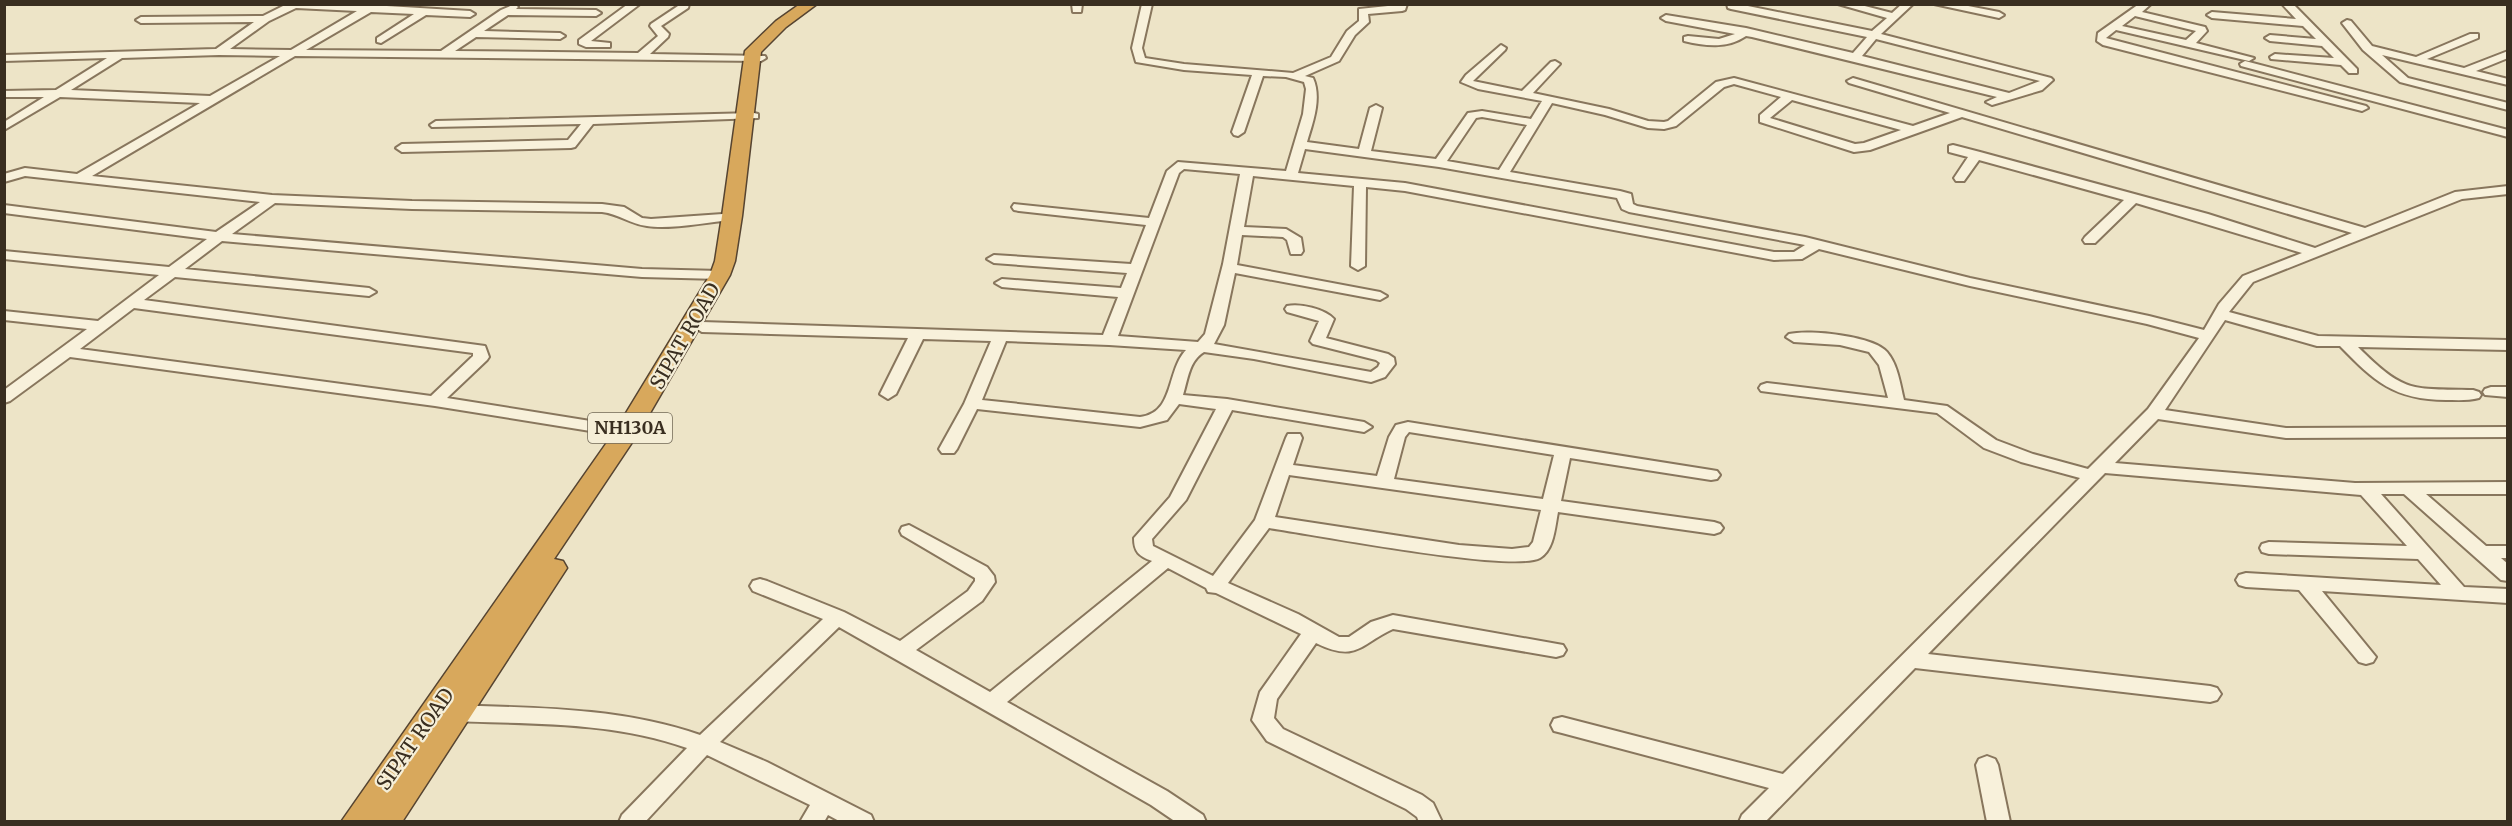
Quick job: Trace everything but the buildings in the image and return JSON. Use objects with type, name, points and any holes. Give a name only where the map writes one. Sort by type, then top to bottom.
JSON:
[{"type":"highway","name":"SIPAT ROAD","points":[[634,433],[720,275],[725,261],[749,116],[756,46],[781,24],[810,4]]},
{"type":"highway","name":"SIPAT ROAD","points":[[756,58],[776,35],[816,4]]},
{"type":"highway","name":"SIPAT ROAD","points":[[383,822],[445,713],[634,433],[728,282],[746,219],[749,116]]},
{"type":"highway","name":"SIPAT ROAD","points":[[358,822],[445,713]]},
{"type":"street","points":[[398,10],[408,4]]},
{"type":"street","points":[[448,13],[463,4]]},
{"type":"street","points":[[444,54],[516,4]]},
{"type":"street","points":[[635,4],[585,39],[583,44],[651,47]]},
{"type":"street","points":[[1147,4],[1137,48],[1140,60],[1173,66],[1297,75],[1309,80],[1312,93],[1308,116],[1291,176]]},
{"type":"street","points":[[1297,75],[1338,57],[1351,33],[1364,22],[1361,15],[1363,11],[1396,10],[1402,8],[1402,4]]},
{"type":"street","points":[[1843,4],[1896,17]]},
{"type":"street","points":[[1856,56],[1874,35],[1908,4]]},
{"type":"street","points":[[1939,4],[1999,15]]},
{"type":"street","points":[[2146,4],[2102,35],[2101,39],[2107,43],[2362,108]]},
{"type":"street","points":[[2273,4],[2287,5],[2353,71]]},
{"type":"street","points":[[219,52],[265,20],[296,5],[470,14]]},
{"type":"street","points":[[641,56],[664,34],[655,26],[685,6]]},
{"type":"street","points":[[1731,6],[1874,35],[2047,80],[2038,89],[1992,102]]},
{"type":"street","points":[[80,178],[295,53],[368,7]]},
{"type":"street","points":[[381,40],[425,11]]},
{"type":"street","points":[[506,12],[596,13]]},
{"type":"street","points":[[2135,12],[2179,18],[2201,29],[2202,31],[2188,44]]},
{"type":"street","points":[[2212,15],[2305,23]]},
{"type":"street","points":[[1666,18],[1746,31],[1856,56],[2007,96]]},
{"type":"street","points":[[141,20],[265,20]]},
{"type":"street","points":[[2347,23],[2367,47],[2421,97],[2508,134]]},
{"type":"street","points":[[2115,27],[2421,97],[2508,107]]},
{"type":"street","points":[[1688,39],[1727,43],[1734,41],[1746,31]]},
{"type":"street","points":[[473,33],[560,36]]},
{"type":"street","points":[[2419,59],[2474,36]]},
{"type":"street","points":[[2270,38],[2325,43]]},
{"type":"street","points":[[2367,47],[2507,82]]},
{"type":"street","points":[[1502,48],[1467,82],[1609,112],[1646,124],[1664,126],[1672,124],[1724,82],[1741,82],[1913,130]]},
{"type":"street","points":[[4,58],[219,52],[756,58]]},
{"type":"street","points":[[4,127],[55,93],[121,54]]},
{"type":"street","points":[[2421,97],[2462,70],[2508,54]]},
{"type":"street","points":[[2275,57],[2343,62]]},
{"type":"street","points":[[2234,76],[2250,58]]},
{"type":"street","points":[[1524,95],[1555,64]]},
{"type":"street","points":[[1238,132],[1259,72]]},
{"type":"street","points":[[1853,81],[2364,232]]},
{"type":"street","points":[[4,94],[55,93],[214,100]]},
{"type":"street","points":[[1790,97],[1766,115],[1764,120],[1854,148],[1866,147],[1961,113]]},
{"type":"street","points":[[1503,173],[1548,100]]},
{"type":"street","points":[[1364,152],[1376,108]]},
{"type":"street","points":[[1439,163],[1472,115],[1482,114],[1533,123]]},
{"type":"street","points":[[436,125],[749,116]]},
{"type":"street","points":[[402,148],[571,144],[589,122]]},
{"type":"street","points":[[471,146],[495,123]]},
{"type":"street","points":[[1299,145],[1439,163],[1620,195],[1626,197],[1627,206],[1630,208],[1816,244],[1970,282],[2149,320],[2208,336]]},
{"type":"street","points":[[1953,149],[2133,198],[2314,252]]},
{"type":"street","points":[[1960,178],[1976,155]]},
{"type":"street","points":[[1109,340],[1176,167],[1194,165],[1405,187],[1774,256],[1797,256],[1816,244]]},
{"type":"street","points":[[972,404],[1149,422],[1161,418],[1174,399],[1185,360],[1190,354],[1204,347],[1214,331],[1230,268],[1247,171]]},
{"type":"street","points":[[4,178],[25,172],[272,199],[412,205],[602,208],[619,210],[638,221],[651,223],[732,216]]},
{"type":"street","points":[[1358,266],[1360,182]]},
{"type":"street","points":[[1750,822],[2154,413],[2208,336],[2220,314],[2248,279],[2460,195],[2508,190]]},
{"type":"street","points":[[2090,240],[2133,198]]},
{"type":"street","points":[[4,398],[68,352],[170,272],[272,199]]},
{"type":"street","points":[[1019,207],[1153,222]]},
{"type":"street","points":[[4,209],[220,237],[642,273],[720,275]]},
{"type":"street","points":[[1642,231],[1652,213]]},
{"type":"street","points":[[1236,231],[1286,233],[1294,238],[1296,251]]},
{"type":"street","points":[[4,255],[369,292]]},
{"type":"street","points":[[994,260],[1136,269]]},
{"type":"street","points":[[1230,268],[1380,296]]},
{"type":"street","points":[[1002,283],[1126,294]]},
{"type":"street","points":[[132,303],[480,349],[481,357],[435,401]]},
{"type":"street","points":[[702,327],[1109,340],[1204,347],[1254,354],[1371,377],[1378,375],[1388,364],[1382,357],[1318,341],[1327,319],[1318,314],[1292,309]]},
{"type":"street","points":[[2220,314],[2308,339],[2422,345],[2508,345]]},
{"type":"street","points":[[4,315],[101,326]]},
{"type":"street","points":[[888,394],[918,334]]},
{"type":"street","points":[[948,449],[972,404],[1000,337]]},
{"type":"street","points":[[1794,338],[1857,343],[1876,349],[1885,361],[1897,403]]},
{"type":"street","points":[[2344,342],[2381,376],[2403,390],[2415,393],[2473,395]]},
{"type":"street","points":[[68,352],[435,401],[634,433]]},
{"type":"street","points":[[4,382],[24,384]]},
{"type":"street","points":[[1767,388],[1941,409],[1950,413],[1989,444],[2096,471],[2366,489],[2508,488]]},
{"type":"street","points":[[2491,392],[2508,392]]},
{"type":"street","points":[[1174,399],[1227,404],[1364,427]]},
{"type":"street","points":[[1227,404],[1178,500],[1143,537],[1143,548],[1215,586],[1293,620],[1335,644],[1355,644],[1380,624],[1393,622],[1556,650]]},
{"type":"street","points":[[2154,413],[2297,433],[2508,432]]},
{"type":"street","points":[[1384,484],[1397,437],[1405,428],[1425,428],[1712,475]]},
{"type":"street","points":[[1215,586],[1264,521],[1294,438]]},
{"type":"street","points":[[1264,521],[1459,551],[1525,555],[1539,549],[1563,452]]},
{"type":"street","points":[[1283,469],[1714,528]]},
{"type":"street","points":[[2366,489],[2459,593]]},
{"type":"street","points":[[2409,489],[2508,574]]},
{"type":"street","points":[[901,651],[975,596],[985,582],[980,572],[909,531]]},
{"type":"street","points":[[2269,548],[2423,553]]},
{"type":"street","points":[[2482,552],[2508,552]]},
{"type":"street","points":[[991,703],[1167,560]]},
{"type":"street","points":[[2246,580],[2508,596]]},
{"type":"street","points":[[2305,584],[2366,657]]},
{"type":"street","points":[[760,585],[837,617],[901,651],[1159,798],[1195,822]]},
{"type":"street","points":[[630,822],[704,744],[837,617]]},
{"type":"street","points":[[1313,632],[1267,698],[1263,720],[1275,735],[1414,802],[1425,810],[1431,822]]},
{"type":"street","points":[[1910,660],[2210,694]]},
{"type":"street","points":[[445,713],[611,721],[651,729],[704,744],[863,822]]},
{"type":"street","points":[[1562,725],[1788,784]]},
{"type":"street","points":[[1987,765],[2000,822]]},
{"type":"street","points":[[811,822],[824,802]]}]
